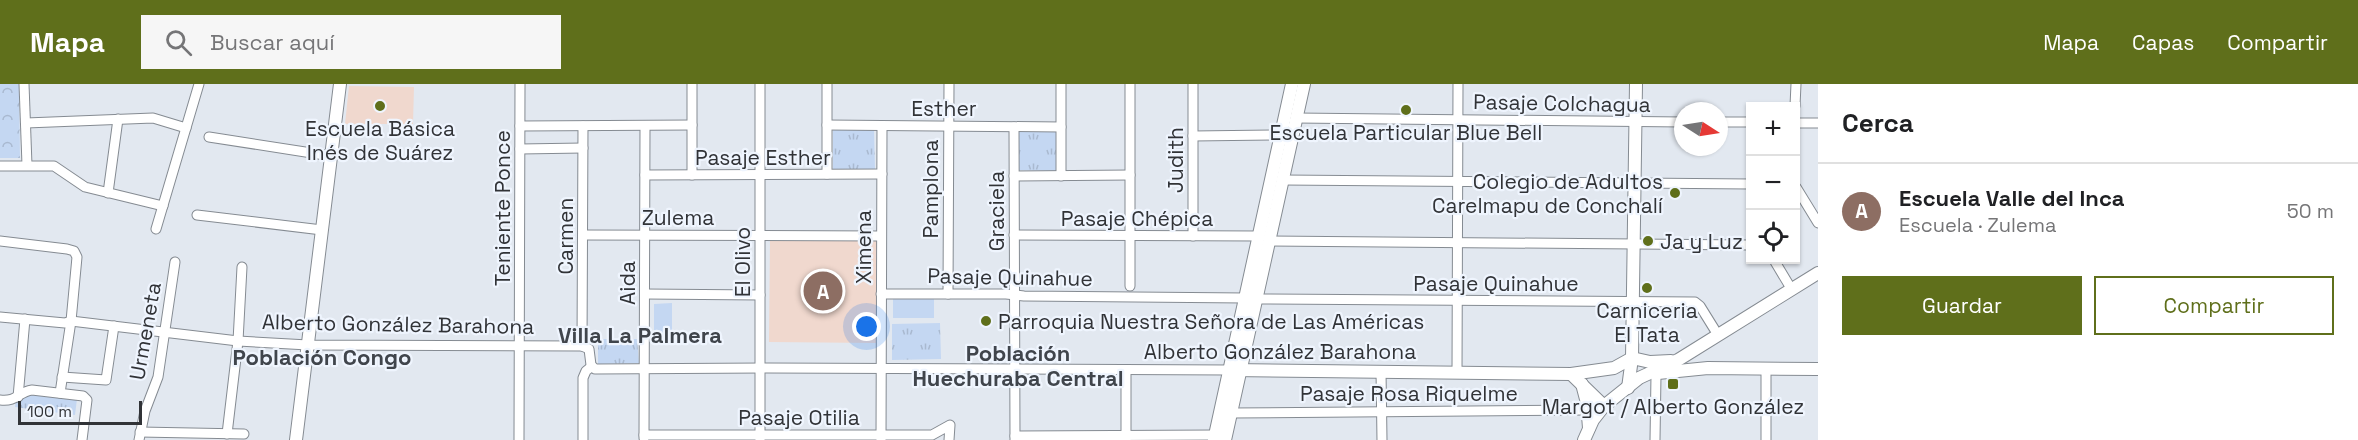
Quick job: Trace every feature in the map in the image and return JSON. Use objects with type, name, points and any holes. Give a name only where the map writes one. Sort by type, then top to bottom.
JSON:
[{"type":"main road","points":[[296,440],[340,84]]},
{"type":"main road","points":[[1218,438],[1264,239],[1281,135],[1293,84]]},
{"type":"main road","points":[[1264,239],[1283,180],[1304,84]]},
{"type":"main road","points":[[1628,388],[1632,358],[1636,84]]},
{"type":"main road","points":[[1584,440],[1604,406],[1628,388],[1658,373],[1818,273]]},
{"type":"main road","points":[[1632,358],[1650,362],[1682,357],[1708,368]]},
{"type":"main road","name":"Alberto González Barahona","points":[[1235,370],[1571,374],[1614,368],[1632,358]]},
{"type":"main road","points":[[1658,373],[1708,368],[1818,369]]},
{"type":"main road","points":[[1218,438],[1231,413],[1235,370]]},
{"type":"main road","points":[[1571,374],[1604,406]]},
{"type":"main road","points":[[1581,383],[1588,410],[1589,428]]},
{"type":"street","points":[[24,84],[27,165]]},
{"type":"street","points":[[156,229],[199,84]]},
{"type":"street","name":"Teniente Ponce","points":[[519,440],[520,84]]},
{"type":"street","points":[[692,84],[692,175]]},
{"type":"street","name":"El Olivo","points":[[760,84],[760,437]]},
{"type":"street","points":[[827,84],[827,174]]},
{"type":"street","name":"Pamplona","points":[[948,294],[949,84]]},
{"type":"street","points":[[1061,84],[1061,176]]},
{"type":"street","points":[[1130,84],[1130,286]]},
{"type":"street","name":"Judith","points":[[1193,84],[1193,236]]},
{"type":"street","points":[[1457,372],[1458,84]]},
{"type":"street","points":[[1795,102],[1796,84]]},
{"type":"street","points":[[26,123],[153,118],[186,128]]},
{"type":"street","name":"Pasaje Colchagua","points":[[1296,118],[1674,122]]},
{"type":"street","points":[[108,193],[118,119]]},
{"type":"street","points":[[1728,122],[1746,122]]},
{"type":"street","points":[[1800,123],[1818,123]]},
{"type":"street","points":[[520,126],[692,125]]},
{"type":"street","name":"Esther","points":[[827,125],[1061,127]]},
{"type":"street","name":"Carmen","points":[[582,346],[583,126]]},
{"type":"street","name":"Aida","points":[[644,437],[645,126]]},
{"type":"street","name":"Ximena","points":[[881,438],[882,126]]},
{"type":"street","name":"Graciela","points":[[1014,127],[1015,438]]},
{"type":"street","points":[[1193,136],[1281,135]]},
{"type":"street","points":[[209,137],[332,156]]},
{"type":"street","points":[[520,149],[583,148]]},
{"type":"street","points":[[0,166],[54,166],[85,187],[163,206]]},
{"type":"street","name":"Pasaje Esther","points":[[645,175],[882,174]]},
{"type":"street","points":[[1014,176],[1130,175]]},
{"type":"street","points":[[1283,180],[1746,184]]},
{"type":"street","points":[[1800,194],[1818,224]]},
{"type":"street","points":[[198,215],[322,230]]},
{"type":"street","name":"Zulema","points":[[583,235],[881,236]]},
{"type":"street","name":"Pasaje Chépica","points":[[1014,235],[1193,236],[1457,243],[1746,245]]},
{"type":"street","points":[[0,241],[67,249],[76,254],[78,262],[60,393]]},
{"type":"street","name":"Urmeneta","points":[[139,436],[144,411],[158,377],[175,262]]},
{"type":"street","points":[[1776,264],[1792,290]]},
{"type":"street","points":[[227,434],[238,340],[242,267]]},
{"type":"street","points":[[645,294],[760,295]]},
{"type":"street","name":"Pasaje Quinahue","points":[[881,294],[1697,303],[1718,335]]},
{"type":"street","name":"Alberto González Barahona","points":[[0,317],[64,323],[71,321],[238,340],[308,345],[582,346]]},
{"type":"street","points":[[18,397],[25,319]]},
{"type":"street","points":[[62,377],[102,382],[106,380],[114,326]]},
{"type":"street","points":[[582,346],[589,349],[591,367],[583,378],[583,440]]},
{"type":"street","name":"Alberto González Barahona","points":[[591,367],[595,369],[1235,370]]},
{"type":"street","points":[[1766,369],[1766,440]]},
{"type":"street","points":[[1126,370],[1126,438]]},
{"type":"street","points":[[1381,371],[1382,440]]},
{"type":"street","points":[[1655,440],[1658,373]]},
{"type":"street","points":[[0,412],[1,401],[12,401],[28,390],[83,396],[86,398],[82,440]]},
{"type":"street","name":"Pasaje Rosa Riquelme","points":[[1231,413],[1588,410]]},
{"type":"street","name":"Pasaje Otilia","points":[[644,437],[881,438],[932,435],[950,425],[949,440]]},
{"type":"street","points":[[139,436],[244,434]]},
{"type":"street","points":[[1015,438],[1218,438]]},
{"type":"shaded area","name":"Escuela Básica Inés de Suárez","points":[[349,86],[414,87],[413,124],[345,124]]},
{"type":"shaded area","points":[[770,240],[877,240],[876,343],[769,342]]},
{"type":"green space","points":[[0,84],[19,84],[20,158],[0,158]]},
{"type":"green space","points":[[874,129],[875,169],[833,170],[833,130]]},
{"type":"green space","points":[[1019,130],[1060,131],[1060,171],[1019,170]]},
{"type":"green space","points":[[893,298],[934,298],[934,318],[893,318]]},
{"type":"green space","points":[[672,303],[672,338],[654,339],[654,304]]},
{"type":"green space","points":[[940,323],[941,359],[892,360],[892,324]]},
{"type":"green space","points":[[598,339],[637,339],[639,363],[598,364]]},
{"type":"green space","points":[[17,391],[77,399],[75,415],[15,407]]},
{"type":"place","name":"Escuela Básica Inés de Suárez","points":[[380,106]]},
{"type":"place","name":"Escuela Particular Blue Bell","points":[[1406,110]]},
{"type":"place","name":"Colegio de Adultos Carelmapu de Conchalí","points":[[1675,193]]},
{"type":"place","name":"Ja y Luz","points":[[1648,241]]},
{"type":"place","name":"Carniceria El Tata","points":[[1647,288]]},
{"type":"place","name":"Escuela Valle del Inca","points":[[823,291]]},
{"type":"place","name":"Parroquia Nuestra Señora de Las Américas","points":[[986,321]]},
{"type":"place","name":"Margot / Alberto González","points":[[1673,384]]},
{"type":"district","name":"Villa La Palmera","points":[[640,335]]},
{"type":"district","name":"Población Congo","points":[[322,357]]},
{"type":"district","name":"Población Huechuraba Central","points":[[1018,366]]}]
